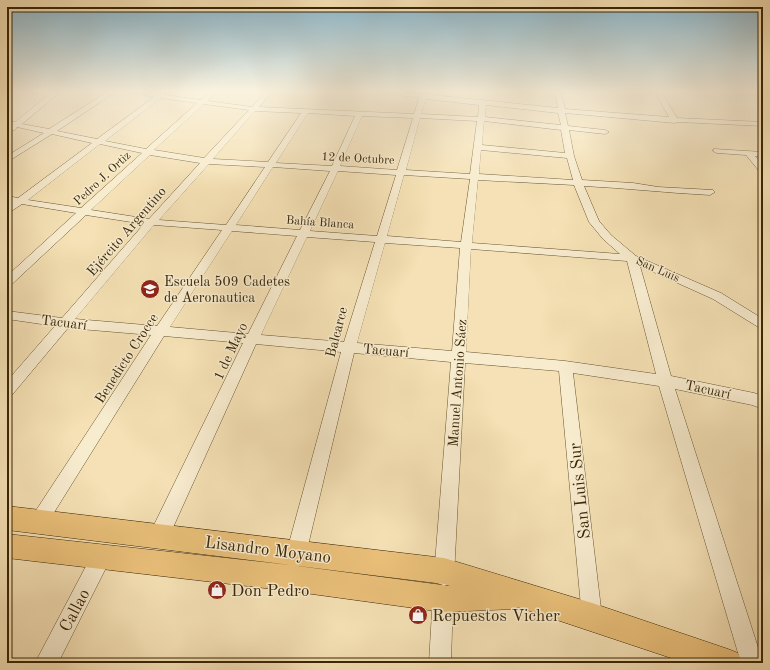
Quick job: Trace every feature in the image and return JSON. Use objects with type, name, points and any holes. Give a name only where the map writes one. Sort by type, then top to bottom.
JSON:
[{"type":"main road","name":"Lisandro Moyano","points":[[7,518],[444,571],[592,617],[728,663]]},
{"type":"main road","name":"Lisandro Moyano","points":[[7,546],[290,578],[443,598],[527,596]]},
{"type":"street","points":[[7,160],[63,123]]},
{"type":"street","points":[[7,211],[122,123]]},
{"type":"street","name":"Pedro J. Ortiz","points":[[7,282],[180,123]]},
{"type":"street","name":"Ejército Argentino","points":[[7,391],[151,222],[240,123]]},
{"type":"street","name":"Benedicto Crocce","points":[[39,522],[161,331],[299,123]]},
{"type":"street","name":"1 de Mayo","points":[[159,536],[252,339],[335,169],[355,123]]},
{"type":"street","name":"Balcarce","points":[[290,578],[348,347],[401,172],[414,123]]},
{"type":"street","name":"Manuel Antonio Sáez","points":[[440,663],[444,571],[466,245],[480,123]]},
{"type":"street","points":[[520,123],[605,132]]},
{"type":"street","name":"San Luis","points":[[563,123],[578,183],[594,222],[607,237],[632,258],[717,296],[753,317],[763,325]]},
{"type":"street","points":[[747,123],[763,124]]},
{"type":"street","points":[[7,131],[11,124]]},
{"type":"street","name":"12 de Octubre","points":[[11,124],[149,152],[206,161],[474,176],[633,186],[658,190],[710,192]]},
{"type":"street","points":[[477,147],[570,156]]},
{"type":"street","points":[[718,151],[763,154]]},
{"type":"street","points":[[748,153],[763,170]]},
{"type":"street","name":"Bahía Blanca","points":[[7,199],[151,222],[632,258]]},
{"type":"street","points":[[632,258],[665,381],[752,663]]},
{"type":"street","name":"Tacuarí","points":[[7,315],[65,323],[565,366],[665,381],[754,399],[763,403]]},
{"type":"street","name":"San Luis Sur","points":[[565,366],[592,617]]},
{"type":"street","name":"Callao","points":[[46,663],[102,556]]},
{"type":"place","name":"Escuela 509 Cadetes de Aeronautica","points":[[150,289]]},
{"type":"place","name":"Don Pedro","points":[[217,590]]},
{"type":"place","name":"Repuestos Vicher","points":[[418,615]]}]
